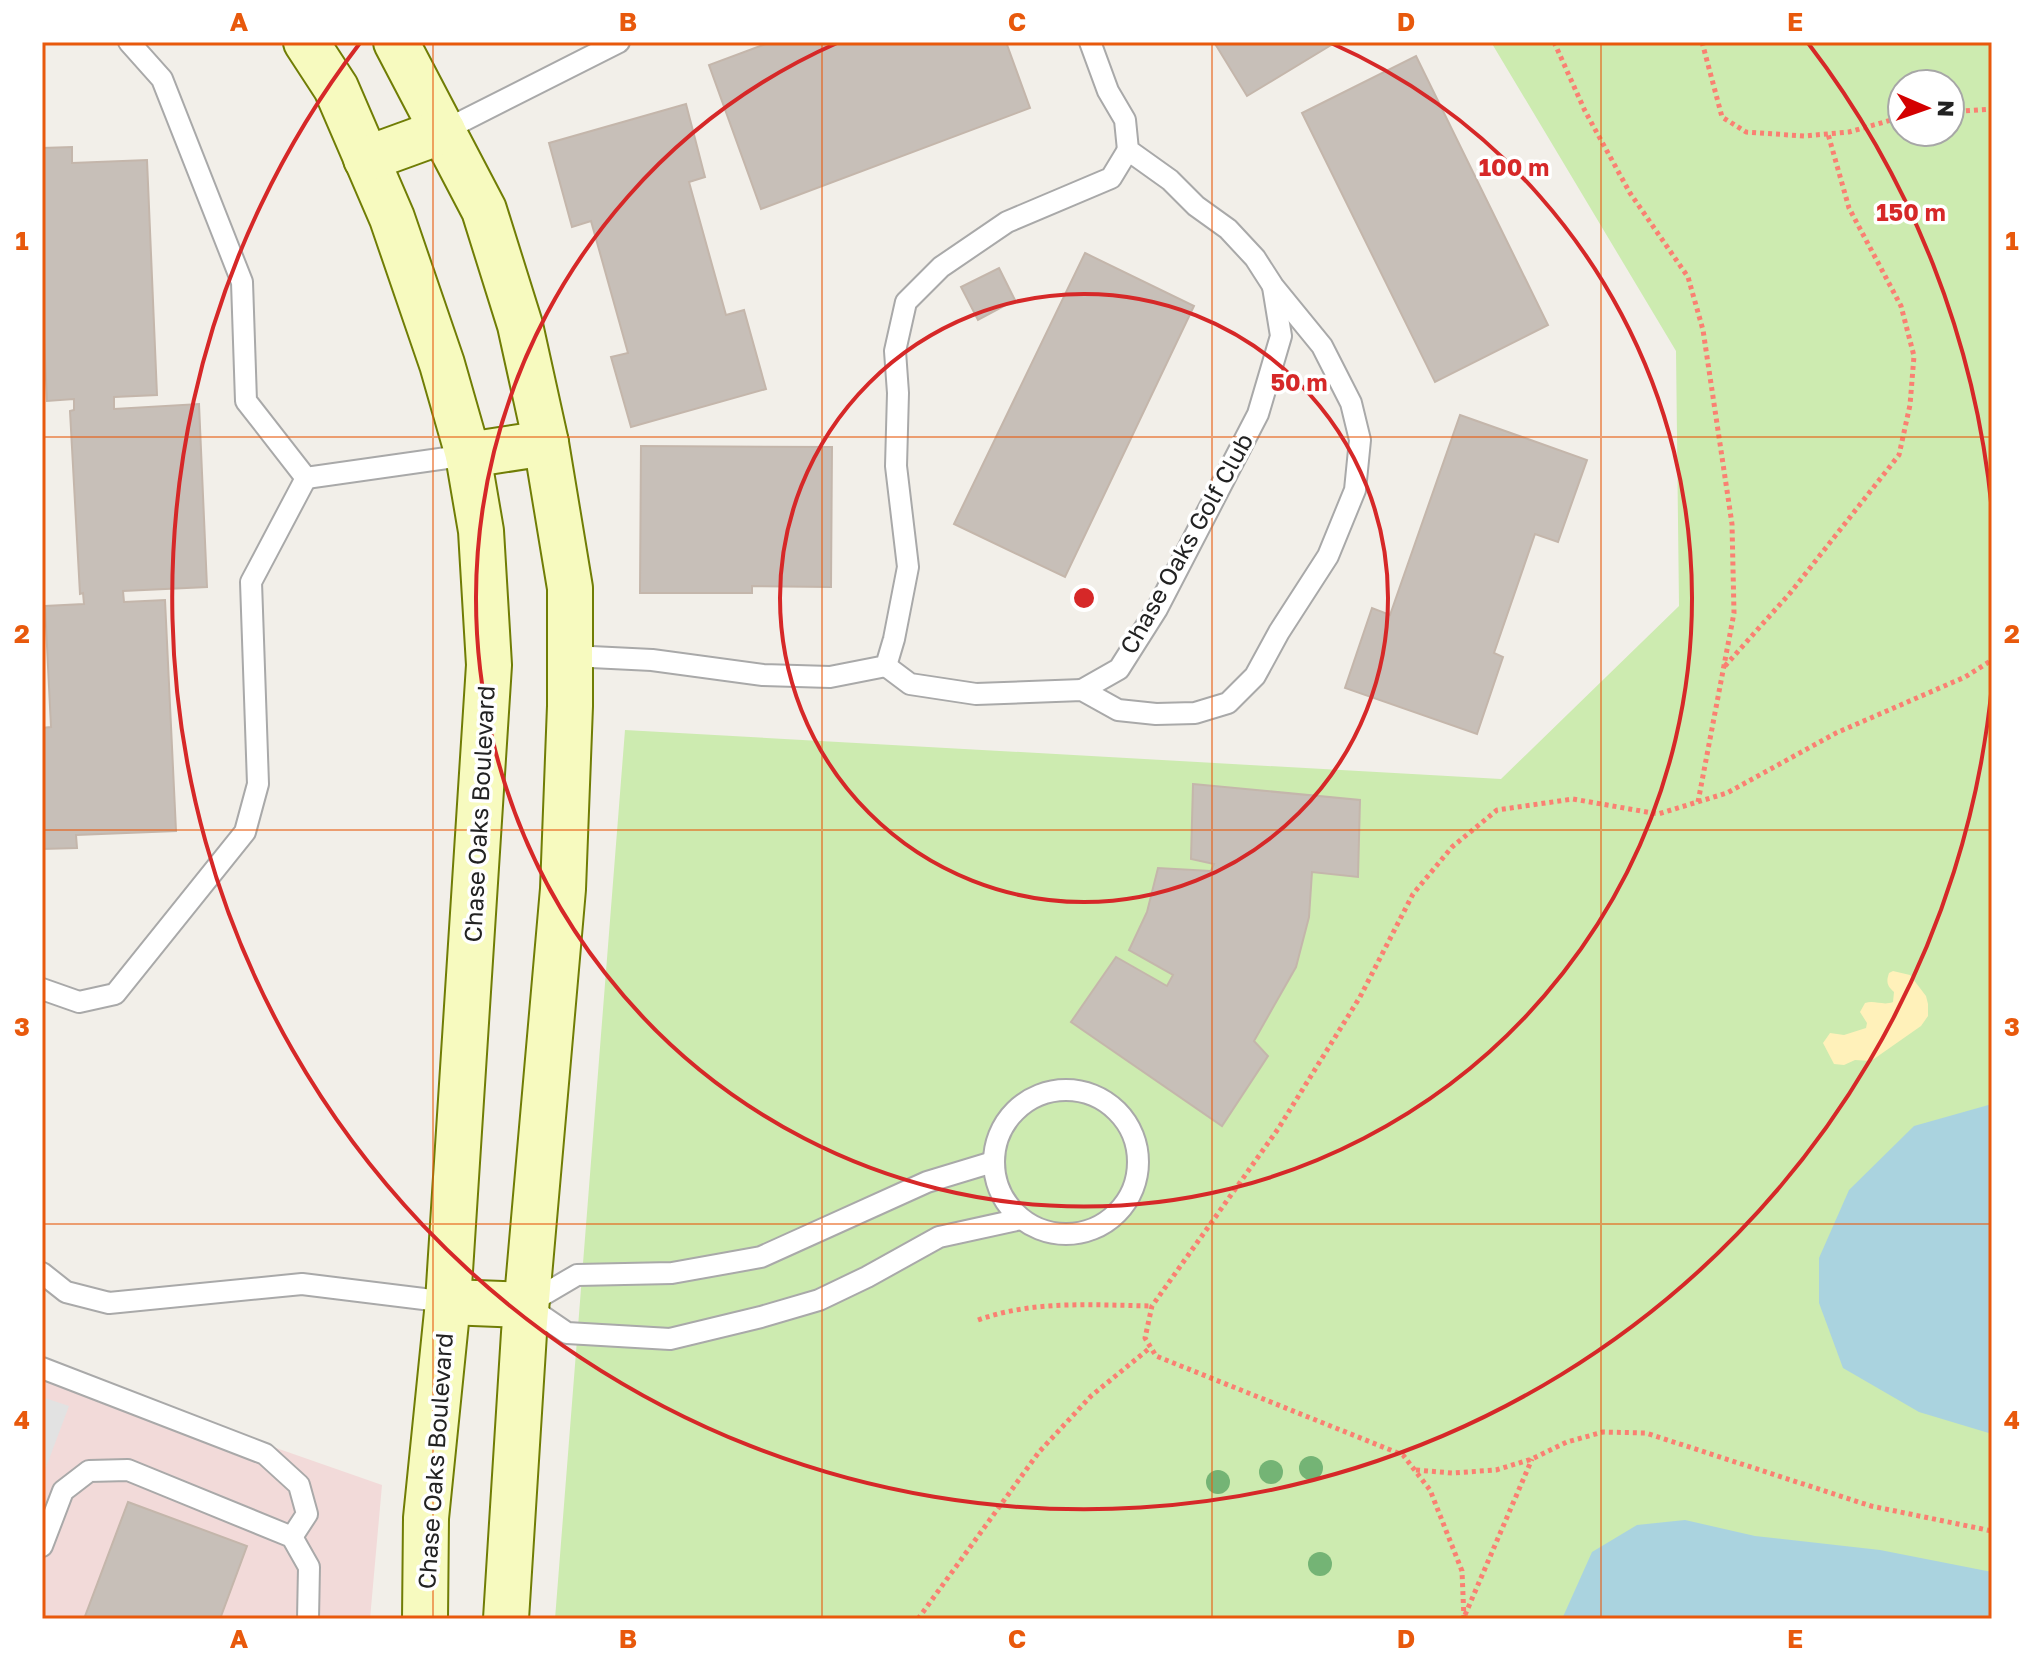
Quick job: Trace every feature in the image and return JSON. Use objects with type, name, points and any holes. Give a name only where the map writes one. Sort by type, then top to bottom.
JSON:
[{"type":"street","name":"Chase Oaks Boulevard","points":[[306,42],[336,88],[392,218],[442,364],[468,455],[481,531],[489,665],[448,1302],[426,1518],[425,1619]]},
{"type":"street","points":[[396,42],[484,210],[520,325],[546,443],[570,588],[571,656],[563,889],[526,1305],[506,1619]]},
{"type":"street","points":[[366,159],[443,131]]},
{"type":"street","points":[[468,455],[546,443]]},
{"type":"street","points":[[448,1302],[526,1305]]},
{"type":"lane","points":[[129,42],[162,79],[242,282],[246,401],[306,478]]},
{"type":"lane","points":[[443,131],[619,42]]},
{"type":"lane","points":[[571,656],[652,660],[790,676],[830,677],[886,666],[908,567],[896,466],[898,393],[895,351],[906,302],[941,267],[1007,222],[1111,178],[1128,150],[1125,120],[1108,91],[1090,42]]},
{"type":"lane","name":"Chase Oaks Golf Club","points":[[1082,690],[1118,710],[1156,714],[1195,713],[1228,703],[1255,676],[1328,556],[1355,490],[1360,440],[1351,403],[1322,346],[1273,286],[1255,258],[1228,229],[1196,206],[1170,180],[1128,150]]},
{"type":"lane","name":"Chase Oaks Golf Club","points":[[886,666],[910,684],[976,694],[1082,690],[1119,669],[1157,609],[1258,414],[1281,336],[1273,286]]},
{"type":"lane","points":[[306,478],[468,455]]},
{"type":"lane","points":[[42,989],[79,1002],[115,994],[245,832],[258,784],[251,582],[306,478]]},
{"type":"lane","points":[[1057,1089],[1083,1091],[1105,1101],[1123,1117],[1134,1138],[1139,1161],[1131,1193],[1111,1219],[1082,1233],[1050,1233],[1021,1219],[1000,1194],[993,1162],[998,1136],[1011,1114],[1032,1097],[1057,1089]]},
{"type":"lane","points":[[993,1162],[927,1182],[761,1257],[672,1273],[577,1275],[526,1305],[567,1333],[670,1339],[819,1300],[939,1237],[1021,1219]]},
{"type":"lane","points":[[42,1273],[66,1292],[109,1303],[302,1284],[448,1302]]},
{"type":"lane","points":[[42,1368],[265,1454],[299,1485],[307,1514],[292,1537]]},
{"type":"lane","points":[[42,1546],[63,1491],[89,1471],[128,1470],[292,1537],[309,1567],[308,1619]]},
{"type":"path","points":[[1554,42],[1585,111],[1630,193],[1688,277],[1703,330],[1732,524],[1734,613],[1698,802]]},
{"type":"path","points":[[1702,42],[1722,117],[1746,132],[1804,136],[1849,132],[1886,122]]},
{"type":"path","points":[[1966,111],[1992,109]]},
{"type":"path","points":[[1724,667],[1791,592],[1899,455],[1910,405],[1914,356],[1901,306],[1849,208],[1828,134]]},
{"type":"path","points":[[1464,1617],[1462,1571],[1430,1490],[1403,1455],[1156,1356],[1145,1338],[1152,1306],[1278,1129],[1360,997],[1413,894],[1452,847],[1497,810],[1573,799],[1658,814],[1698,802],[1727,793],[1836,733],[1965,677],[1992,660]]},
{"type":"path","points":[[978,1320],[1000,1312],[1041,1306],[1152,1306]]},
{"type":"path","points":[[918,1619],[1039,1452],[1091,1396],[1151,1347]]},
{"type":"path","points":[[1415,1470],[1452,1473],[1496,1470],[1532,1459],[1567,1442],[1603,1432],[1646,1433],[1871,1506],[1992,1531]]},
{"type":"path","points":[[1464,1617],[1532,1459]]},
{"type":"shaded area","points":[[42,1366],[382,1485],[370,1619],[42,1619]]},
{"type":"shaded area","points":[[42,1397],[69,1406],[42,1478]]},
{"type":"green space","points":[[1491,42],[1992,42],[1992,1619],[555,1619],[625,730],[1501,779],[1679,606],[1676,351]]},
{"type":"sand","points":[[1889,973],[1910,975],[1926,996],[1928,1016],[1921,1026],[1871,1061],[1834,1064],[1823,1043],[1830,1033],[1844,1035],[1866,1028],[1867,1023],[1860,1012],[1865,1003],[1893,1002],[1894,992],[1887,981]]},
{"type":"water","points":[[1992,1104],[1992,1434],[1919,1412],[1843,1368],[1819,1303],[1819,1258],[1849,1190],[1914,1126]]},
{"type":"water","points":[[1685,1520],[1755,1536],[1880,1550],[1992,1572],[1992,1619],[1562,1619],[1592,1552],[1637,1525]]},
{"type":"building","points":[[771,42],[1006,42],[1030,108],[761,209],[709,65]]},
{"type":"building","points":[[1214,42],[1336,42],[1247,96]]},
{"type":"building","points":[[1416,56],[1548,325],[1435,382],[1302,113]]},
{"type":"building","points":[[686,104],[705,177],[689,182],[726,315],[744,310],[766,389],[631,427],[611,357],[628,353],[591,221],[572,227],[549,143]]},
{"type":"building","points":[[72,147],[72,163],[147,160],[157,395],[114,397],[114,409],[199,404],[207,587],[123,591],[124,602],[165,600],[176,831],[76,835],[77,848],[42,849],[42,728],[51,727],[45,606],[84,604],[83,593],[80,594],[70,411],[74,410],[74,399],[47,401],[42,292],[42,148]]},
{"type":"building","points":[[1085,253],[1194,306],[1065,577],[954,524]]},
{"type":"building","points":[[999,268],[1015,300],[978,320],[961,287]]},
{"type":"building","points":[[1460,415],[1587,460],[1558,542],[1535,534],[1494,653],[1503,657],[1477,734],[1345,688],[1372,608],[1390,615]]},
{"type":"building","points":[[641,446],[832,447],[831,587],[752,586],[752,593],[640,593]]},
{"type":"building","points":[[1193,784],[1360,800],[1358,877],[1312,872],[1309,917],[1296,967],[1254,1041],[1268,1056],[1222,1126],[1071,1022],[1116,957],[1167,986],[1173,975],[1129,950],[1147,912],[1158,868],[1211,871],[1214,864],[1191,859]]},
{"type":"building","points":[[128,1502],[247,1546],[220,1619],[84,1619]]}]
